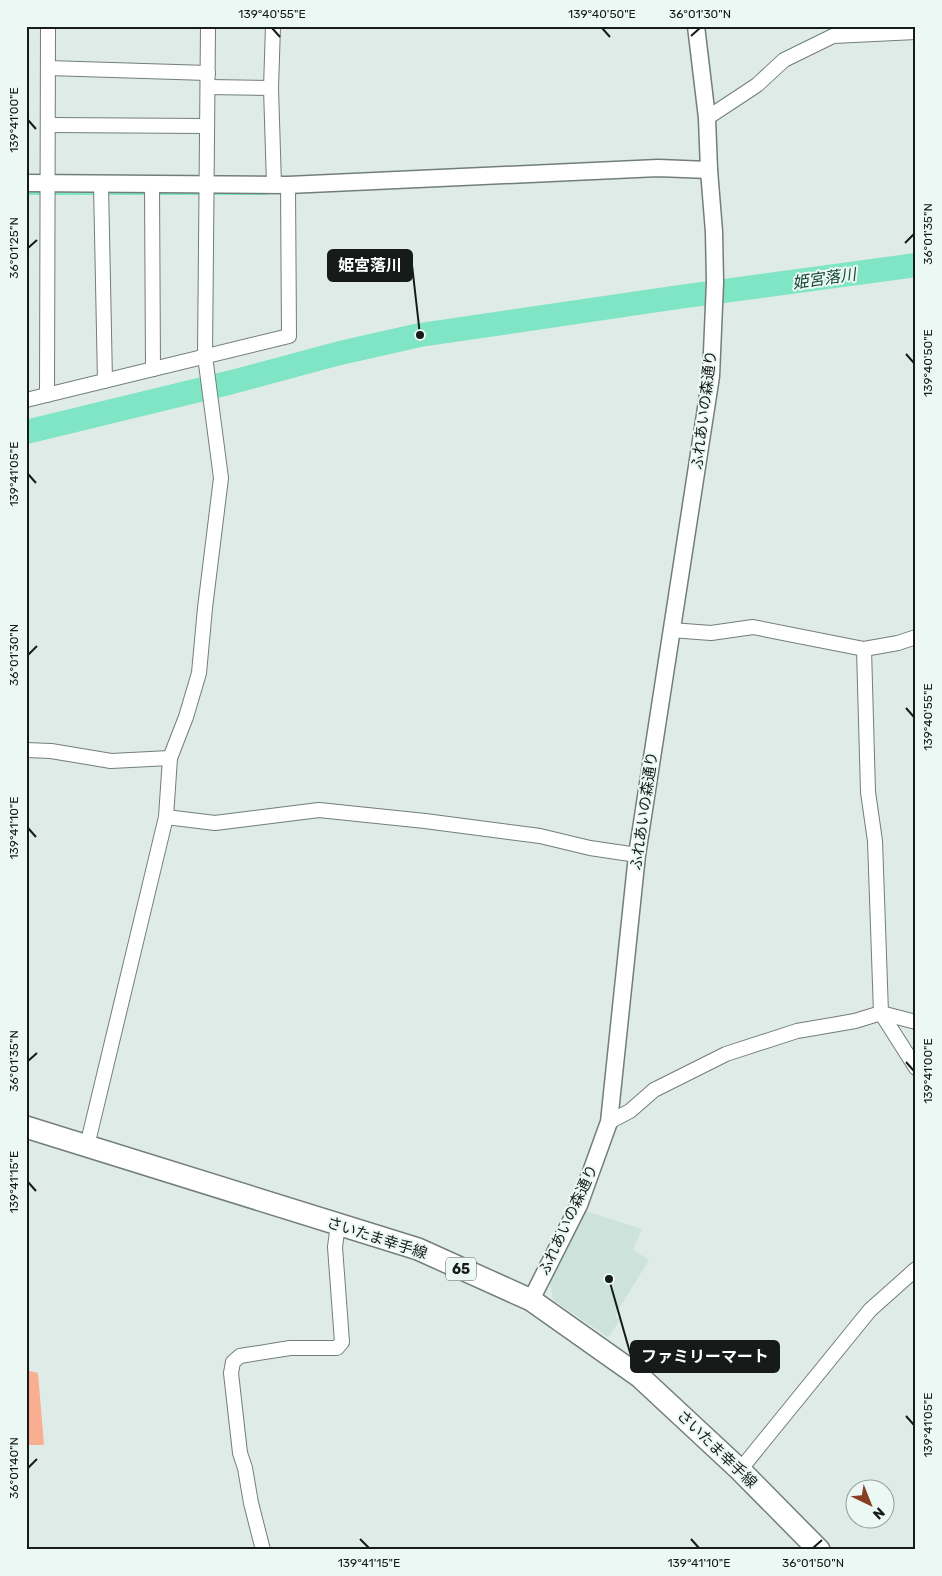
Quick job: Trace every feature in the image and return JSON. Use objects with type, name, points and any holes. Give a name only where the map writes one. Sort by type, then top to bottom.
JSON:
[{"type":"main road","name":"さいたま幸手線","points":[[26,1127],[418,1249],[530,1300],[640,1376],[740,1470],[819,1550]]},
{"type":"street","points":[[47,395],[48,26]]},
{"type":"street","points":[[87,1146],[166,817],[170,758],[186,717],[199,673],[221,478],[206,361],[208,26]]},
{"type":"street","points":[[26,400],[153,369],[206,361],[289,336],[281,185],[272,88],[273,26]]},
{"type":"street","points":[[26,183],[281,185],[658,168],[709,170],[707,118],[696,26]]},
{"type":"street","points":[[707,118],[757,85],[784,60],[833,36],[916,32]]},
{"type":"street","points":[[48,68],[208,80],[272,88]]},
{"type":"street","points":[[48,125],[207,126]]},
{"type":"street","name":"ふれあいの森通り","points":[[530,1300],[579,1205],[609,1122],[637,855],[710,376],[715,282],[714,232],[709,170]]},
{"type":"street","points":[[101,184],[105,381]]},
{"type":"street","points":[[152,184],[153,369]]},
{"type":"street","points":[[672,630],[710,633],[753,627],[864,649],[898,643],[916,637]]},
{"type":"street","points":[[864,649],[868,792],[875,841],[881,1013],[916,1068]]},
{"type":"street","points":[[26,750],[51,751],[111,761],[170,758]]},
{"type":"street","points":[[166,817],[215,823],[319,810],[540,836],[590,848],[637,855]]},
{"type":"street","points":[[609,1122],[630,1111],[654,1090],[726,1054],[797,1031],[881,1013],[916,1022]]},
{"type":"street","points":[[263,1550],[240,1453],[231,1373],[233,1362],[240,1356],[290,1348],[337,1348],[342,1342],[335,1247],[338,1224]]},
{"type":"street","points":[[740,1470],[870,1310],[916,1269]]},
{"type":"shaded area","points":[[585,1211],[642,1229],[633,1250],[649,1260],[615,1315],[620,1320],[608,1337],[553,1300],[550,1282]]},
{"type":"shaded area","points":[[26,1370],[38,1373],[44,1445],[26,1445]]},
{"type":"waterway","points":[[26,193],[148,193]]},
{"type":"waterway","points":[[155,193],[203,193]]},
{"type":"waterway","points":[[210,193],[266,193]]},
{"type":"waterway","name":"姫宮落川","points":[[26,432],[232,382],[340,353],[420,335],[916,265]]},
{"type":"place","name":"姫宮落川","points":[[420,335]]},
{"type":"place","name":"ファミリーマート","points":[[609,1279]]}]
